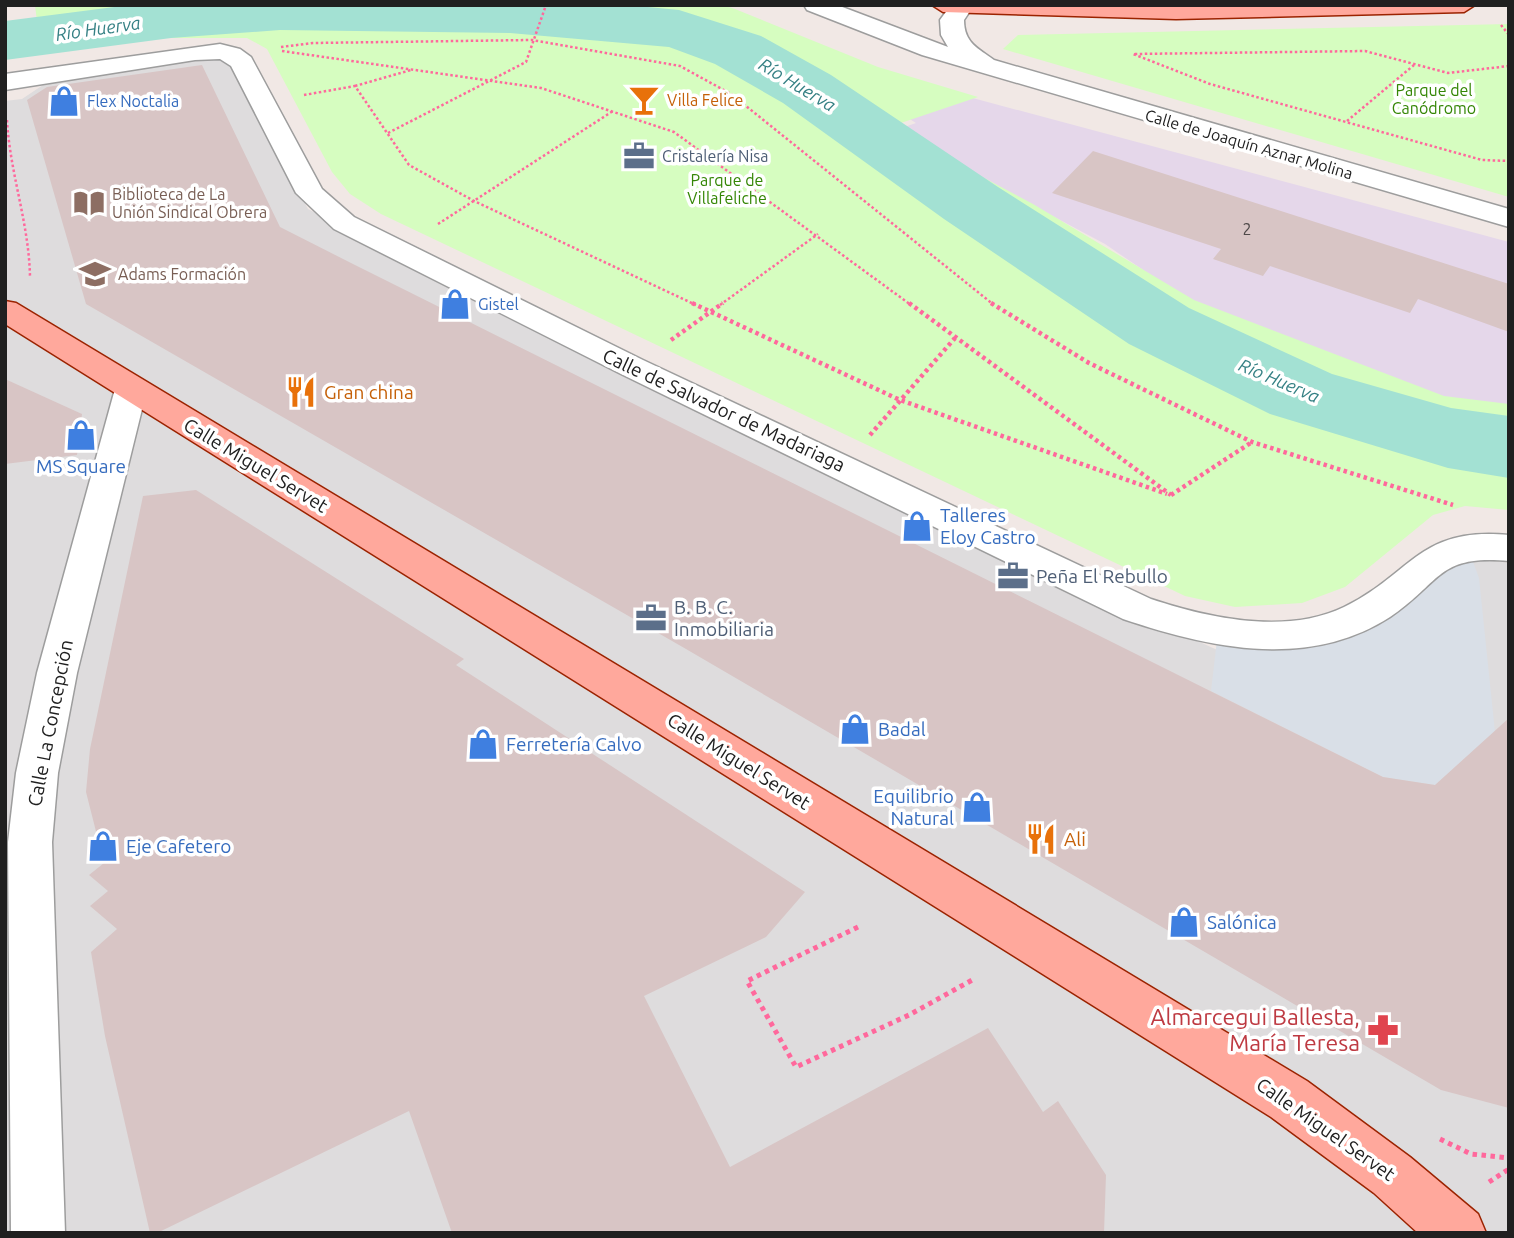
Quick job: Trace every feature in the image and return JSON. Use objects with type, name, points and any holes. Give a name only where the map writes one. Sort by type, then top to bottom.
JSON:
[{"type":"main road","points":[[956,6],[1176,12],[1464,5]]},
{"type":"main road","name":"Calle Miguel Servet","points":[[5,310],[1289,1099],[1392,1175],[1459,1233]]},
{"type":"street","name":"Calle de Joaquín Aznar Molina","points":[[815,5],[875,30],[991,68],[1509,218]]},
{"type":"street","name":"Calle de Joaquín Aznar Molina","points":[[956,6],[952,20],[954,39],[966,53],[991,68]]},
{"type":"street","name":"Calle de Salvador de Madariaga","points":[[5,82],[194,53],[212,51],[232,54],[242,62],[310,193],[344,223],[632,367],[1137,609],[1175,623],[1218,631],[1264,634],[1307,632],[1340,625],[1372,610],[1438,556],[1451,550],[1480,544],[1509,548]]},
{"type":"street","name":"Calle La Concepción","points":[[38,1233],[18,1002],[37,773],[57,673],[131,389]]},
{"type":"path","points":[[388,133],[496,80],[526,62],[547,5]]},
{"type":"path","points":[[1501,24],[1509,35]]},
{"type":"path","points":[[1171,495],[1012,376],[955,338],[818,234],[674,132],[541,88],[279,49],[313,43],[532,40],[680,66],[731,94],[983,298],[1089,363],[1252,443],[1465,509]]},
{"type":"path","points":[[1509,66],[1448,73],[1365,51],[1133,54],[1210,85],[1482,160],[1509,162]]},
{"type":"path","points":[[1347,121],[1415,64]]},
{"type":"path","points":[[291,97],[355,86],[415,69]]},
{"type":"path","points":[[355,86],[409,165],[474,201],[900,400],[1171,495]]},
{"type":"path","points":[[398,250],[614,111]]},
{"type":"path","points":[[632,367],[818,234]]},
{"type":"path","points":[[842,466],[955,338]]},
{"type":"path","points":[[1171,495],[1252,443]]},
{"type":"path","points":[[859,927],[747,981],[796,1067],[909,1015],[974,979]]},
{"type":"shaded area","points":[[207,54],[229,60],[308,209],[786,453],[1379,724],[1466,557],[1509,563],[1509,1233],[5,1233],[5,101],[22,99],[43,85]]},
{"type":"shaded area","points":[[969,97],[1509,242],[1509,430],[1243,338],[1105,244],[893,131],[916,123],[905,116]]},
{"type":"shaded area","points":[[1467,545],[1479,578],[1495,732],[1435,785],[1383,777],[1211,691],[1218,631],[1307,632]]},
{"type":"green space","name":"Parque de Villafeliche","points":[[35,5],[722,5],[735,9],[878,67],[978,97],[889,127],[1033,204],[1194,300],[1444,396],[1509,404],[1509,510],[1465,506],[1433,515],[1345,587],[1302,603],[1235,607],[1185,596],[381,214],[350,194],[332,172],[267,49],[247,38],[39,38]]},
{"type":"green space","name":"Parque del Canódromo","points":[[1509,24],[1509,197],[1003,49],[1018,35]]},
{"type":"building","points":[[202,65],[280,227],[353,264],[1383,777],[1435,785],[1509,718],[1509,1108],[1441,1090],[686,649],[86,304],[27,100],[47,87]]},
{"type":"building","points":[[1093,151],[1509,284],[1509,332],[1418,299],[1410,313],[1270,266],[1263,276],[1213,259],[1221,249],[1052,193]]},
{"type":"building","points":[[5,379],[82,414],[77,455],[5,464]]},
{"type":"building","points":[[196,490],[464,659],[456,665],[805,892],[766,937],[644,996],[730,1167],[988,1028],[1043,1112],[1058,1101],[1106,1175],[1104,1233],[452,1233],[409,1111],[157,1233],[150,1233],[105,1036],[91,952],[117,929],[90,906],[108,891],[89,875],[104,863],[86,792],[90,749],[143,496]]},
{"type":"waterway","name":"Río Huerva","points":[[5,41],[171,19],[280,11],[510,14],[679,29],[738,50],[807,89],[971,203],[1159,326],[1301,394],[1448,438],[1509,447]]},
{"type":"place","name":"Villa Felice","points":[[644,100]]},
{"type":"place","name":"Flex Noctalia","points":[[64,101]]},
{"type":"place","name":"Cristalería Nisa","points":[[639,156]]},
{"type":"place","name":"Biblioteca de La Unión Sindical Obrera","points":[[89,203]]},
{"type":"place","name":"Adams Formación","points":[[95,274]]},
{"type":"place","name":"Gistel","points":[[455,304]]},
{"type":"place","name":"Gran china","points":[[301,392]]},
{"type":"place","name":"MS Square","points":[[81,435]]},
{"type":"place","name":"Talleres Eloy Castro","points":[[917,526]]},
{"type":"place","name":"Peña El Rebullo","points":[[1013,576]]},
{"type":"place","name":"B. B. C. Inmobiliaria","points":[[651,618]]},
{"type":"place","name":"Badal","points":[[855,729]]},
{"type":"place","name":"Ferretería Calvo","points":[[483,744]]},
{"type":"place","name":"Equilibrio Natural","points":[[977,807]]},
{"type":"place","name":"Ali","points":[[1041,839]]},
{"type":"place","name":"Eje Cafetero","points":[[103,846]]},
{"type":"place","name":"Salónica","points":[[1184,922]]},
{"type":"place","name":"Almarcegui Ballesta, María Teresa","points":[[1383,1030]]}]
